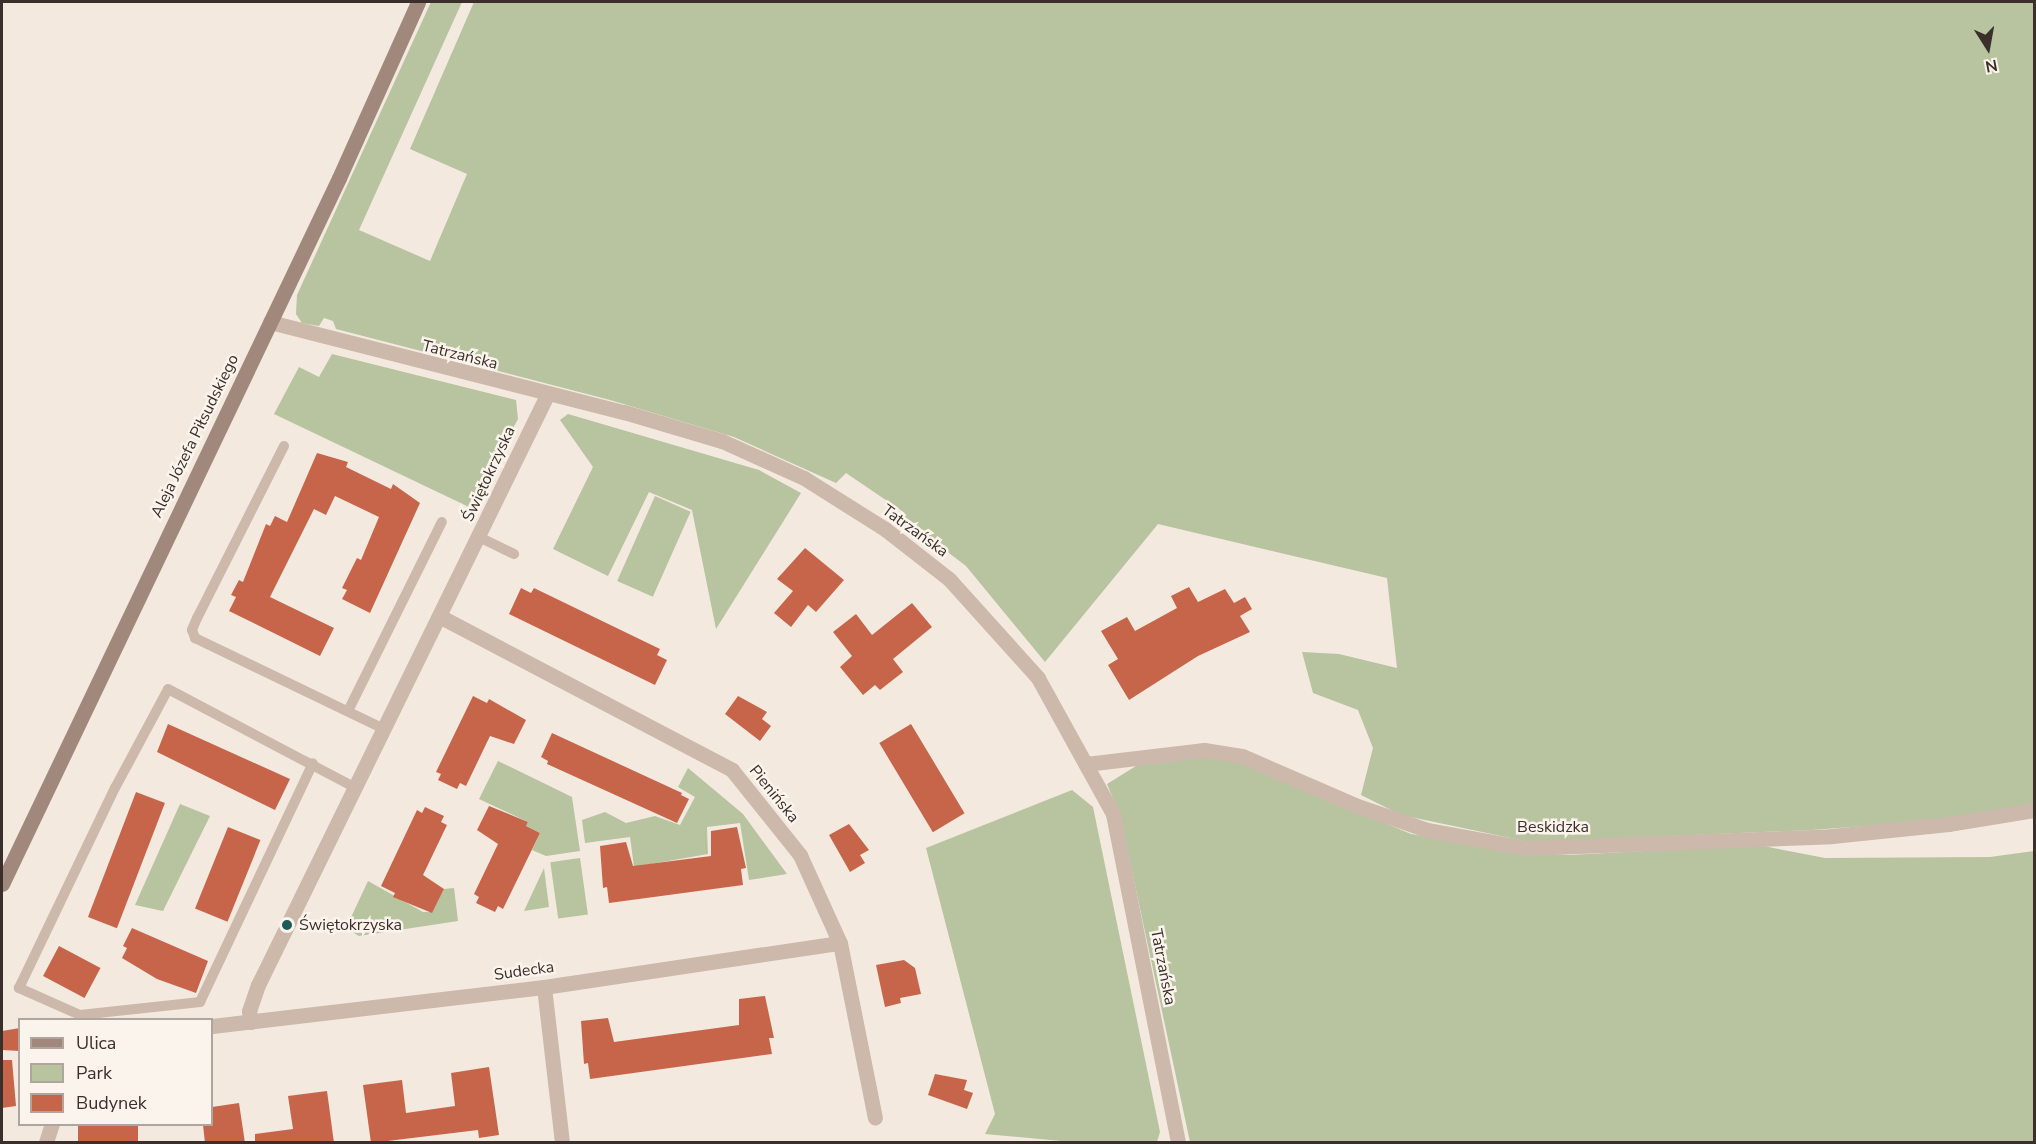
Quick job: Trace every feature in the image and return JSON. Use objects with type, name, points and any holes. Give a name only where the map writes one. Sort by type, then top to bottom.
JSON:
[{"type":"main road","name":"Aleja Józefa Piłsudskiego","points":[[2,884],[270,322],[418,2]]},
{"type":"street","name":"Tatrzańska","points":[[270,322],[547,395],[624,412],[722,441],[804,478],[885,529],[949,579],[1038,678],[1113,814],[1178,1142]]},
{"type":"street","name":"Świętokrzyska","points":[[250,1022],[249,1011],[258,985],[382,728],[441,617],[547,395]]},
{"type":"street","name":"Pienińska","points":[[441,617],[732,770],[800,855],[840,943],[874,1118]]},
{"type":"street","name":"Beskidzka","points":[[1086,764],[1204,750],[1242,756],[1355,805],[1427,830],[1526,848],[1832,836],[1948,824],[2034,810]]},
{"type":"street","name":"Sudecka","points":[[213,1026],[544,987],[840,943]]},
{"type":"street","points":[[544,987],[562,1143]]},
{"type":"street","points":[[46,1143],[52,1126]]},
{"type":"lane","points":[[284,446],[192,630],[195,638],[208,646],[382,728]]},
{"type":"lane","points":[[348,711],[442,522]]},
{"type":"lane","points":[[479,537],[514,554]]},
{"type":"lane","points":[[313,763],[200,1002],[80,1017],[19,988],[115,788],[168,689],[313,763],[354,787]]},
{"type":"green space","points":[[431,2],[462,2],[359,230],[430,261],[467,174],[410,149],[474,2],[2034,2],[2034,804],[1936,821],[1811,830],[1530,842],[1401,815],[1361,795],[1373,748],[1358,710],[1313,693],[1302,652],[1339,654],[1397,668],[1387,578],[1158,524],[1045,662],[966,566],[903,518],[905,513],[846,473],[836,483],[734,437],[610,400],[336,329],[333,321],[324,318],[319,326],[302,323],[296,314],[297,295]]},
{"type":"green space","points":[[332,354],[516,400],[518,419],[469,507],[274,414],[299,367],[319,377]]},
{"type":"green space","points":[[568,414],[759,470],[801,493],[716,629],[692,510],[649,492],[608,576],[553,549],[593,467],[560,420]]},
{"type":"green space","points":[[655,496],[691,512],[653,597],[617,581]]},
{"type":"green space","points":[[1182,757],[1230,759],[1411,834],[1530,853],[1569,855],[1758,845],[1825,858],[1990,857],[2034,851],[2034,1142],[1190,1142],[1120,815],[1107,784],[1136,766]]},
{"type":"green space","points":[[498,761],[572,797],[580,851],[546,856],[532,850],[540,833],[526,826],[528,822],[479,799]]},
{"type":"green space","points":[[688,768],[743,814],[787,874],[749,880],[740,823],[707,827],[708,854],[634,867],[630,837],[585,843],[582,820],[605,812],[626,823],[655,816],[680,825],[695,797],[678,787]]},
{"type":"green space","points":[[1072,790],[1093,807],[1160,1132],[1157,1142],[1072,1142],[985,1134],[995,1114],[926,848]]},
{"type":"green space","points":[[180,804],[210,816],[163,911],[135,905]]},
{"type":"green space","points":[[580,858],[588,914],[558,919],[550,862]]},
{"type":"green space","points":[[544,868],[549,907],[524,911]]},
{"type":"green space","points":[[368,881],[423,912],[432,912],[444,889],[454,888],[458,921],[359,936],[346,928]]},
{"type":"building","points":[[317,453],[348,462],[346,467],[391,489],[393,484],[420,503],[370,613],[342,599],[347,590],[342,588],[357,558],[361,560],[379,517],[335,496],[326,515],[314,509],[270,597],[334,628],[320,656],[229,611],[236,597],[231,595],[239,580],[243,582],[266,524],[270,526],[275,516],[287,522]]},
{"type":"building","points":[[805,548],[844,580],[816,612],[808,605],[791,627],[774,613],[793,591],[777,579]]},
{"type":"building","points":[[1189,587],[1198,602],[1225,589],[1234,603],[1245,597],[1252,609],[1240,616],[1250,632],[1198,656],[1129,700],[1108,665],[1118,659],[1101,631],[1127,617],[1135,631],[1177,608],[1171,596]]},
{"type":"building","points":[[521,588],[531,593],[534,588],[660,649],[657,655],[667,660],[655,685],[509,614]]},
{"type":"building","points":[[912,603],[932,627],[893,659],[903,672],[880,690],[875,685],[863,695],[840,667],[852,656],[833,632],[856,614],[872,635]]},
{"type":"building","points":[[473,696],[487,703],[489,699],[526,720],[514,744],[490,736],[466,786],[460,783],[457,789],[438,780],[441,774],[436,772]]},
{"type":"building","points":[[738,696],[767,712],[762,719],[771,726],[760,741],[725,714]]},
{"type":"building","points":[[168,724],[290,779],[275,810],[157,752]]},
{"type":"building","points":[[911,724],[965,813],[933,832],[879,743]]},
{"type":"building","points":[[552,733],[682,793],[681,795],[689,799],[677,823],[547,764],[548,761],[541,757]]},
{"type":"building","points":[[136,792],[165,803],[117,928],[88,917]]},
{"type":"building","points":[[489,806],[528,822],[526,826],[540,833],[503,909],[498,906],[495,912],[476,903],[479,897],[474,894],[498,844],[477,830]]},
{"type":"building","points":[[425,807],[444,816],[441,822],[447,825],[423,875],[444,889],[432,913],[393,897],[395,893],[381,886],[417,810],[422,813]]},
{"type":"building","points":[[849,824],[869,850],[860,855],[865,863],[850,872],[829,835]]},
{"type":"building","points":[[228,827],[260,840],[227,922],[195,909]]},
{"type":"building","points":[[737,827],[746,868],[741,869],[743,885],[609,903],[607,887],[603,888],[600,846],[626,842],[633,866],[711,856],[711,831]]},
{"type":"building","points":[[132,928],[208,961],[196,993],[157,979],[122,958],[127,948],[123,946]]},
{"type":"building","points":[[59,946],[100,968],[85,998],[43,976]]},
{"type":"building","points":[[904,960],[915,968],[921,994],[900,998],[901,1003],[885,1007],[876,965]]},
{"type":"building","points":[[765,996],[774,1038],[769,1038],[772,1054],[590,1079],[588,1063],[584,1064],[581,1021],[608,1018],[614,1042],[739,1025],[739,999]]},
{"type":"building","points":[[18,1028],[18,1051],[2,1050],[2,1031]]},
{"type":"building","points":[[2,1060],[12,1060],[16,1106],[2,1108]]},
{"type":"building","points":[[489,1067],[499,1135],[479,1138],[478,1130],[371,1143],[363,1085],[402,1080],[406,1113],[455,1106],[451,1073]]},
{"type":"building","points":[[935,1074],[967,1080],[964,1090],[973,1093],[967,1109],[928,1095]]},
{"type":"building","points":[[327,1091],[334,1143],[255,1143],[255,1134],[293,1129],[288,1096]]},
{"type":"building","points":[[239,1103],[245,1143],[205,1143],[203,1126],[213,1126],[213,1107]]},
{"type":"building","points":[[78,1126],[138,1126],[138,1142],[78,1142]]},
{"type":"place","name":"Świętokrzyska","points":[[287,925]]}]
